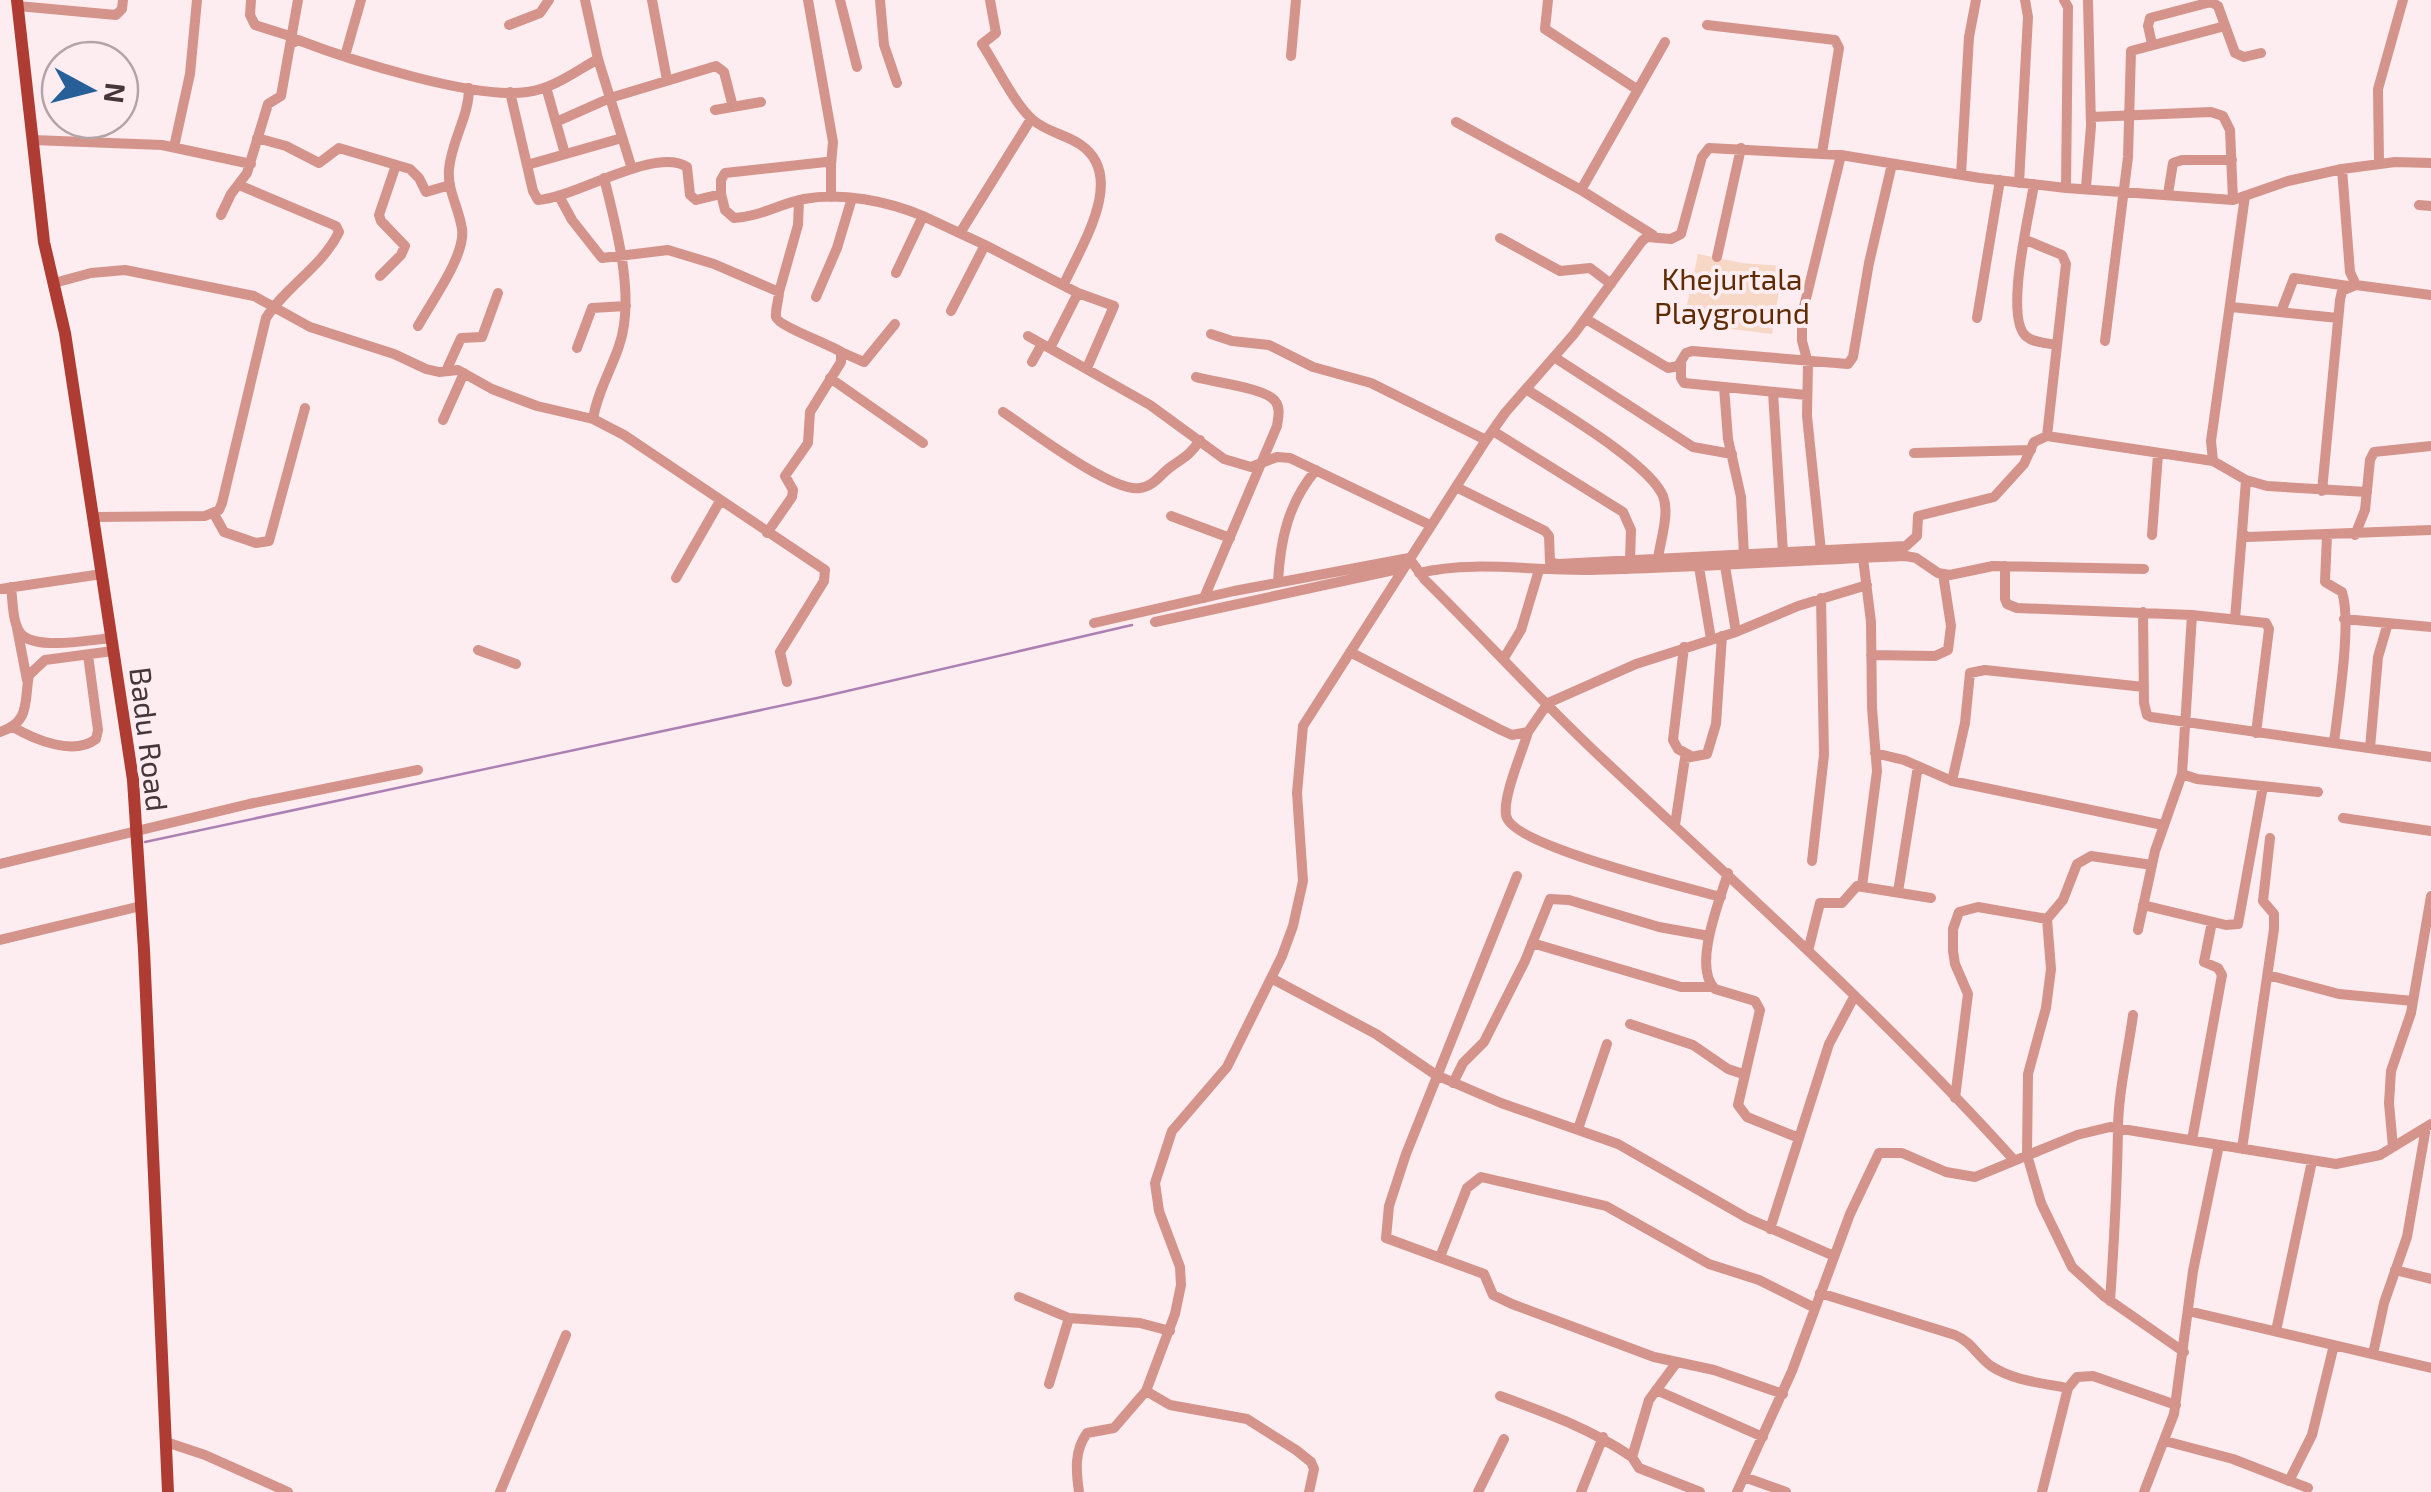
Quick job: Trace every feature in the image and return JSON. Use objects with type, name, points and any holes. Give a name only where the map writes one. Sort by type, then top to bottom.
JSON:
[{"type":"main road","name":"Badu Road","points":[[17,3],[44,242],[94,517],[133,780],[168,1492]]},
{"type":"street","points":[[17,3],[116,15],[124,0]]},
{"type":"street","points":[[174,146],[190,74],[198,0]]},
{"type":"street","points":[[251,0],[250,15],[255,25],[292,41],[470,88],[510,92],[546,87],[598,59]]},
{"type":"street","points":[[221,215],[250,164],[268,104],[281,96],[298,0]]},
{"type":"street","points":[[345,56],[361,0]]},
{"type":"street","points":[[509,25],[540,13],[549,0]]},
{"type":"street","points":[[585,0],[598,59],[632,170]]},
{"type":"street","points":[[652,0],[668,80]]},
{"type":"street","points":[[808,0],[833,142],[831,197]]},
{"type":"street","points":[[840,0],[857,67]]},
{"type":"street","points":[[880,0],[884,45],[896,84]]},
{"type":"street","points":[[990,0],[996,34],[982,44],[1031,119],[1080,143],[1094,156],[1101,179],[1102,199],[1064,284]]},
{"type":"street","points":[[1292,56],[1296,0]]},
{"type":"street","points":[[1548,0],[1545,28],[1638,90]]},
{"type":"street","points":[[1962,175],[1969,37],[1976,0]]},
{"type":"street","points":[[2019,182],[2028,17],[2025,0]]},
{"type":"street","points":[[2064,0],[2068,22],[2066,188]]},
{"type":"street","points":[[2086,188],[2091,117],[2088,0]]},
{"type":"street","points":[[2379,164],[2378,89],[2403,0]]},
{"type":"street","points":[[2152,44],[2150,18],[2215,2],[2235,53],[2261,53]]},
{"type":"street","points":[[1707,25],[1836,40],[1839,48],[1822,153]]},
{"type":"street","points":[[2105,341],[2124,192],[2130,51],[2225,26]]},
{"type":"street","points":[[1581,190],[1666,42]]},
{"type":"street","points":[[556,122],[610,98],[720,66],[733,107]]},
{"type":"street","points":[[546,87],[565,154]]},
{"type":"street","points":[[418,326],[462,243],[462,226],[450,185],[452,154],[468,114],[470,88]]},
{"type":"street","points":[[510,92],[536,198],[559,196],[604,178],[669,163],[684,164],[690,196],[696,200],[721,194]]},
{"type":"street","points":[[715,110],[761,102]]},
{"type":"street","points":[[2091,117],[2218,113],[2229,123],[2239,198],[2230,307],[2211,440],[2213,461]]},
{"type":"street","points":[[960,233],[1031,119]]},
{"type":"street","points":[[1456,122],[1581,190],[1654,236],[1672,238],[1681,234],[1702,156],[1709,148],[1840,155],[2066,188],[2239,198],[2288,180],[2342,169],[2431,163]]},
{"type":"street","points":[[258,138],[319,162],[339,148],[396,166],[416,174],[426,192],[450,185]]},
{"type":"street","points":[[527,165],[622,138]]},
{"type":"street","points":[[33,140],[174,146],[250,164]]},
{"type":"street","points":[[1717,256],[1741,148]]},
{"type":"street","points":[[1821,551],[1802,315],[1840,155]]},
{"type":"street","points":[[2168,194],[2172,164],[2182,160],[2232,160]]},
{"type":"street","points":[[831,166],[826,162],[725,173],[721,180],[725,210],[734,218],[799,200],[831,197],[852,198],[923,216],[1078,293],[1114,306],[1086,368]]},
{"type":"street","points":[[1586,318],[1661,365],[1673,368],[1692,351],[1843,366],[1852,358],[1892,164]]},
{"type":"street","points":[[380,276],[405,246],[379,215],[396,166]]},
{"type":"street","points":[[2342,169],[2352,285]]},
{"type":"street","points":[[592,418],[619,347],[626,306],[604,178]]},
{"type":"street","points":[[1977,318],[2000,180]]},
{"type":"street","points":[[2034,184],[2016,300],[2020,328],[2026,337],[2057,345]]},
{"type":"street","points":[[214,514],[222,503],[256,372],[262,329],[274,306],[325,254],[339,229],[239,185]]},
{"type":"street","points":[[559,196],[572,220],[605,260],[675,251],[778,292]]},
{"type":"street","points":[[816,297],[852,198]]},
{"type":"street","points":[[799,200],[798,225],[778,292],[779,322],[864,362],[895,324]]},
{"type":"street","points":[[896,273],[923,216]]},
{"type":"street","points":[[1078,1492],[1078,1450],[1082,1439],[1087,1434],[1114,1428],[1146,1391],[1179,1300],[1180,1267],[1155,1197],[1159,1165],[1172,1131],[1227,1066],[1293,926],[1303,880],[1297,793],[1303,726],[1490,435],[1586,318],[1642,241],[1654,236]]},
{"type":"street","points":[[1500,238],[1560,271],[1590,268],[1611,284]]},
{"type":"street","points":[[2026,240],[2062,255],[2065,260],[2046,436]]},
{"type":"street","points":[[951,312],[985,245]]},
{"type":"street","points":[[54,282],[92,272],[125,270],[254,296],[310,327],[394,354],[426,369],[464,373],[492,389],[537,406],[592,418],[826,573],[780,652],[787,682]]},
{"type":"street","points":[[2282,312],[2294,278],[2431,296]]},
{"type":"street","points":[[2322,492],[2338,318],[2342,291],[2352,285]]},
{"type":"street","points":[[446,371],[461,338],[482,338],[498,293]]},
{"type":"street","points":[[1032,362],[1078,293]]},
{"type":"street","points":[[577,348],[592,308],[626,306]]},
{"type":"street","points":[[2230,307],[2338,318]]},
{"type":"street","points":[[1211,334],[1269,345],[1313,367],[1371,383],[1490,435],[1624,512],[1630,530],[1630,560]]},
{"type":"street","points":[[1028,336],[1150,405],[1224,459],[1258,467],[1284,456],[1430,525]]},
{"type":"street","points":[[767,533],[792,497],[793,490],[785,476],[808,443],[810,412],[841,362],[841,352]]},
{"type":"street","points":[[1554,357],[1693,448],[1732,454]]},
{"type":"street","points":[[1681,362],[1684,382],[1806,396]]},
{"type":"street","points":[[443,420],[464,373]]},
{"type":"street","points":[[1196,377],[1262,393],[1276,402],[1276,426],[1204,598]]},
{"type":"street","points":[[830,378],[922,442]]},
{"type":"street","points":[[1724,387],[1744,555]]},
{"type":"street","points":[[1526,389],[1618,452],[1654,483],[1664,502],[1658,559]]},
{"type":"street","points":[[1773,392],[1783,553]]},
{"type":"street","points":[[214,514],[224,532],[256,543],[269,541],[305,408]]},
{"type":"street","points":[[1003,412],[1088,468],[1132,489],[1152,485],[1190,455],[1200,440]]},
{"type":"street","points":[[1456,487],[1545,531],[1550,536],[1548,557],[1553,563],[1898,548],[1911,544],[1917,536],[1918,516],[1994,497],[2020,470],[2039,437],[2046,436],[2213,461],[2246,480],[2267,486],[2367,492]]},
{"type":"street","points":[[2356,535],[2365,510],[2374,452],[2431,446]]},
{"type":"street","points":[[1914,453],[2031,450]]},
{"type":"street","points":[[2152,535],[2158,454]]},
{"type":"street","points":[[1278,582],[1283,534],[1295,500],[1316,470]]},
{"type":"street","points":[[2234,620],[2246,480]]},
{"type":"street","points":[[676,578],[720,501]]},
{"type":"street","points":[[94,517],[214,514]]},
{"type":"street","points":[[1171,516],[1230,538]]},
{"type":"street","points":[[2242,533],[2256,537],[2327,536],[2431,530]]},
{"type":"street","points":[[2327,536],[2325,582],[2344,595],[2344,651],[2334,743]]},
{"type":"street","points":[[1420,573],[1462,566],[1539,570],[1698,567],[1912,557],[1943,574],[2005,566],[2144,569]]},
{"type":"street","points":[[1862,886],[1876,787],[1863,558]]},
{"type":"street","points":[[1155,622],[1406,563]]},
{"type":"street","points":[[1094,623],[1278,582],[1406,563],[1604,760],[1854,996],[2014,1160]]},
{"type":"street","points":[[1725,566],[1736,632]]},
{"type":"street","points":[[2005,566],[2005,599],[2010,606],[2192,615],[2266,623],[2270,628],[2256,733]]},
{"type":"street","points":[[1684,647],[1673,740],[1678,749],[1700,757],[1711,748],[1716,638],[1698,567]]},
{"type":"street","points":[[1504,658],[1521,630],[1539,570]]},
{"type":"street","points":[[28,682],[6,588],[102,574]]},
{"type":"street","points":[[1871,656],[1935,656],[1948,650],[1952,636],[1943,574]]},
{"type":"street","points":[[1721,898],[1568,853],[1512,827],[1506,810],[1528,732],[1548,703],[1684,647],[1867,585]]},
{"type":"street","points":[[1812,862],[1824,755],[1822,598]]},
{"type":"street","points":[[2144,612],[2147,715],[2184,724],[2431,757]]},
{"type":"street","points":[[2138,930],[2152,865],[2182,774],[2192,615]]},
{"type":"street","points":[[2344,619],[2431,627]]},
{"type":"street","points":[[2370,748],[2378,657],[2388,623]]},
{"type":"street","points":[[17,627],[22,635],[41,642],[112,644]]},
{"type":"street","points":[[0,732],[13,727],[26,713],[32,670],[45,660],[88,654],[112,644]]},
{"type":"street","points":[[478,650],[516,664]]},
{"type":"street","points":[[1350,652],[1501,730],[1512,734],[1528,732]]},
{"type":"street","points":[[13,727],[76,747],[83,748],[96,739],[88,654]]},
{"type":"street","points":[[1952,781],[1966,723],[1970,673],[1984,670],[2144,687]]},
{"type":"street","points":[[1875,754],[1952,781],[2164,825]]},
{"type":"street","points":[[1675,825],[1682,764],[1689,755]]},
{"type":"street","points":[[1898,892],[1918,766]]},
{"type":"street","points":[[0,864],[248,804],[418,770]]},
{"type":"street","points":[[2182,774],[2197,780],[2318,792]]},
{"type":"street","points":[[2143,905],[2231,926],[2238,924],[2263,786]]},
{"type":"street","points":[[2342,818],[2431,830]]},
{"type":"street","points":[[2242,1149],[2274,919],[2263,901],[2270,838]]},
{"type":"street","points":[[2152,865],[2091,856],[2082,859],[2076,864],[2064,900],[2047,919],[2051,969],[2046,1008],[2028,1074],[2027,1155],[2041,1204],[2062,1251],[2082,1279],[2184,1352]]},
{"type":"street","points":[[1711,987],[1706,968],[1709,936],[1728,874]]},
{"type":"street","points":[[1518,876],[1406,1154],[1384,1233],[1390,1242],[1484,1274],[1499,1298],[1602,1338],[1783,1394]]},
{"type":"street","points":[[1808,952],[1820,903],[1842,904],[1853,888],[1862,886],[1932,898]]},
{"type":"street","points":[[2392,1146],[2388,1103],[2391,1071],[2414,1001],[2431,896]]},
{"type":"street","points":[[1454,1084],[1463,1063],[1484,1042],[1532,943],[1546,904],[1554,898],[1659,927],[1709,936]]},
{"type":"street","points":[[0,940],[141,906]]},
{"type":"street","points":[[1955,1098],[1968,994],[1953,950],[1958,912],[1978,907],[2047,919]]},
{"type":"street","points":[[2192,1140],[2222,975],[2218,968],[2204,962],[2212,922]]},
{"type":"street","points":[[1532,943],[1681,987],[1711,987],[1759,1004],[1738,1096],[1741,1111],[1758,1123],[1800,1138]]},
{"type":"street","points":[[2268,975],[2339,994],[2414,1001]]},
{"type":"street","points":[[1271,978],[1376,1034],[1454,1084],[1632,1151],[1770,1229],[1834,1256]]},
{"type":"street","points":[[1770,1229],[1829,1044],[1854,996]]},
{"type":"street","points":[[2110,1301],[2118,1128],[2133,1015]]},
{"type":"street","points":[[1630,1024],[1701,1048],[1728,1069],[1744,1074]]},
{"type":"street","points":[[1578,1129],[1608,1044]]},
{"type":"street","points":[[1736,1492],[1783,1394],[1834,1256],[1880,1153],[1902,1153],[1975,1177],[2089,1131],[2118,1128],[2350,1164],[2380,1155],[2429,1126]]},
{"type":"street","points":[[2373,1354],[2384,1303],[2410,1223],[2429,1126]]},
{"type":"street","points":[[2144,1492],[2176,1405],[2188,1310],[2219,1145]]},
{"type":"street","points":[[2276,1331],[2312,1161]]},
{"type":"street","points":[[1440,1258],[1466,1188],[1480,1177],[1606,1206],[1710,1264],[1759,1280],[1814,1308]]},
{"type":"street","points":[[2396,1270],[2431,1279]]},
{"type":"street","points":[[1820,1293],[1955,1335],[2006,1374],[2068,1388]]},
{"type":"street","points":[[1019,1297],[1069,1318],[1140,1323],[1170,1331]]},
{"type":"street","points":[[2188,1310],[2431,1368]]},
{"type":"street","points":[[1049,1384],[1069,1318]]},
{"type":"street","points":[[500,1492],[566,1335]]},
{"type":"street","points":[[2290,1481],[2310,1439],[2334,1345]]},
{"type":"street","points":[[1632,1456],[1644,1411],[1677,1362]]},
{"type":"street","points":[[2042,1492],[2068,1388],[2077,1377],[2093,1376],[2176,1405]]},
{"type":"street","points":[[1656,1390],[1763,1437]]},
{"type":"street","points":[[1146,1391],[1170,1404],[1228,1414],[1256,1425],[1311,1462],[1314,1476],[1309,1492]]},
{"type":"street","points":[[1500,1396],[1603,1437],[1632,1456],[1640,1468],[1700,1492]]},
{"type":"street","points":[[1582,1492],[1603,1437]]},
{"type":"street","points":[[1478,1492],[1504,1439]]},
{"type":"street","points":[[2165,1441],[2233,1459],[2308,1488]]},
{"type":"street","points":[[166,1442],[288,1492]]},
{"type":"street","points":[[1744,1477],[1786,1492]]},
{"type":"green space","name":"Khejurtala Playground","points":[[1698,254],[1783,266],[1772,334],[1683,323]]},
{"type":"waterway","points":[[145,842],[817,698],[1132,625]]}]
